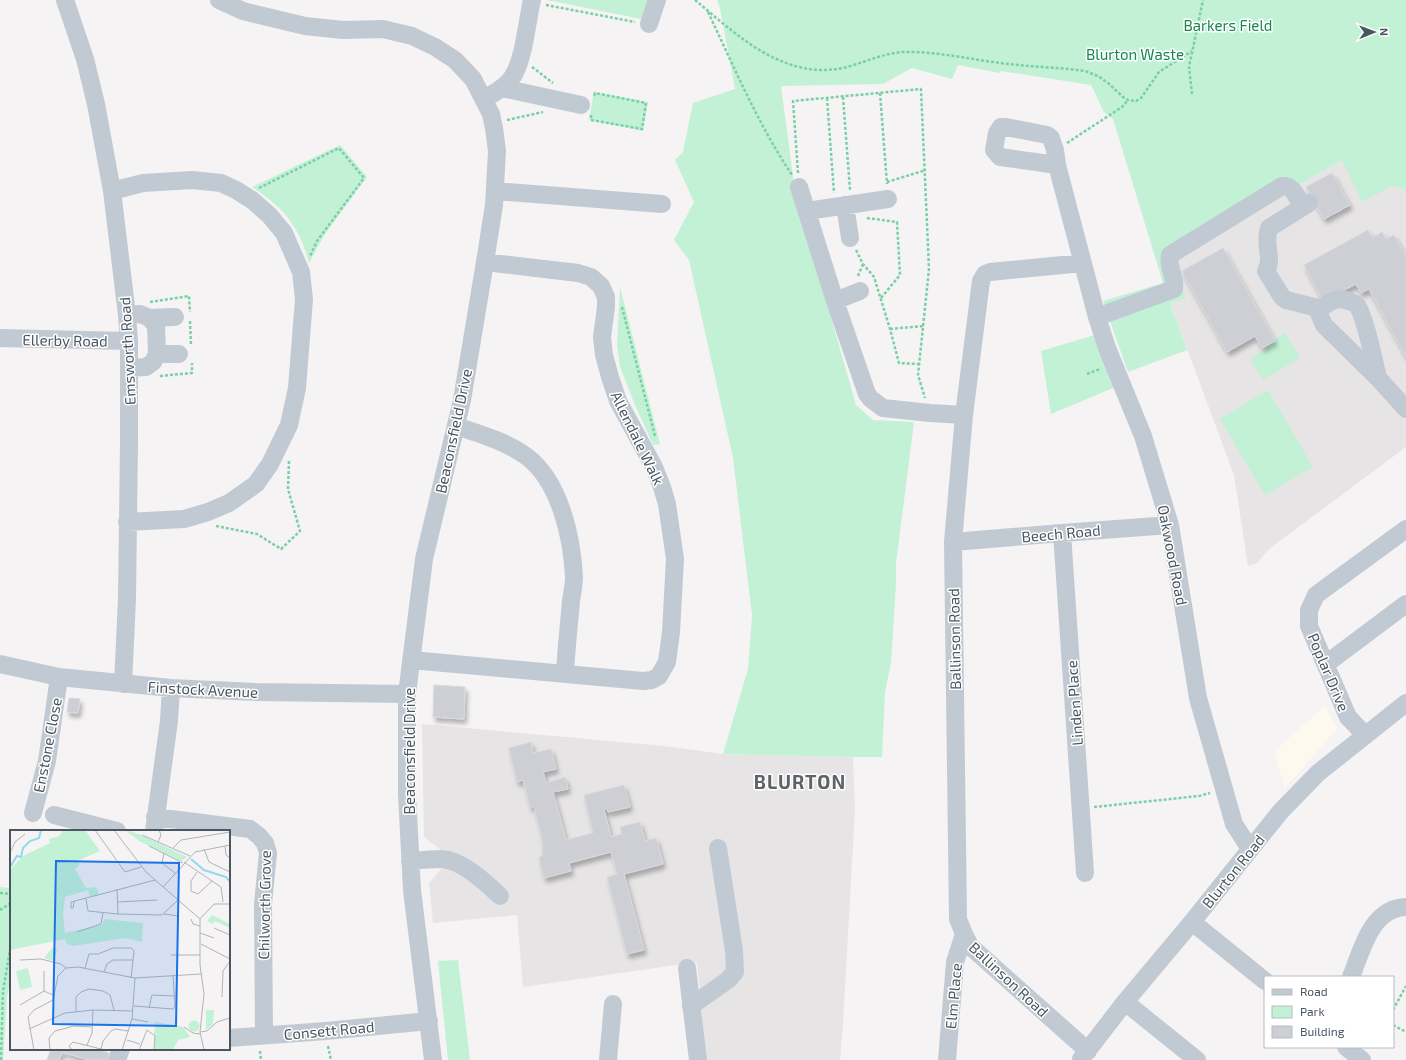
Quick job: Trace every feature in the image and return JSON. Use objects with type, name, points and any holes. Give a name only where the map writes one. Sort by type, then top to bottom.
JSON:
[{"type":"street","name":"Emsworth Road","points":[[64,0],[86,59],[98,111],[112,191],[127,315],[129,341],[127,599],[123,684]]},
{"type":"street","name":"Beaconsfield Drive","points":[[219,0],[246,6],[305,26],[342,30],[383,29],[412,36],[435,47],[455,60],[473,80],[491,114],[494,128],[497,151],[494,191],[485,262],[463,393],[424,559],[407,694],[407,794],[412,890],[433,1060]]},
{"type":"street","points":[[649,24],[657,0]]},
{"type":"street","points":[[484,100],[502,88],[513,76],[520,57],[532,1]]},
{"type":"street","points":[[502,88],[586,106]]},
{"type":"street","name":"Oakwood Road","points":[[1056,158],[1097,317],[1111,358],[1143,436],[1170,525],[1198,698],[1234,824],[1250,850]]},
{"type":"street","points":[[112,191],[143,183],[192,180],[221,183],[244,195],[270,216],[284,233],[301,272],[304,299],[297,388],[289,425],[270,464],[256,484],[228,503],[208,512],[184,519],[127,522]]},
{"type":"street","points":[[1097,317],[1174,289],[1175,284],[1169,261],[1170,255],[1282,186],[1288,185],[1306,205],[1269,228],[1266,234],[1266,241],[1270,264],[1266,271],[1282,297],[1286,300],[1314,307],[1318,311],[1324,325],[1406,408]]},
{"type":"street","points":[[799,187],[867,394],[877,405],[883,408],[964,415]]},
{"type":"street","points":[[494,191],[662,204]]},
{"type":"street","points":[[807,212],[844,209],[888,191]]},
{"type":"street","points":[[844,209],[850,238]]},
{"type":"street","name":"Allendale Walk","points":[[411,660],[643,681],[652,680],[659,676],[667,662],[671,632],[675,559],[667,504],[654,467],[618,401],[610,377],[604,355],[602,337],[606,297],[601,286],[590,277],[578,273],[485,262]]},
{"type":"street","name":"Ballinson Road","points":[[1083,263],[990,272],[983,277],[981,282],[964,415],[953,542],[958,919],[970,946],[1084,1055]]},
{"type":"street","points":[[835,300],[865,287]]},
{"type":"street","points":[[1318,311],[1326,303],[1337,299],[1347,300],[1356,304],[1362,315],[1378,378]]},
{"type":"street","points":[[127,315],[140,314],[150,318],[175,317]]},
{"type":"street","points":[[129,368],[146,366],[154,362],[157,354],[156,326],[150,318]]},
{"type":"street","name":"Ellerby Road","points":[[0,338],[129,341]]},
{"type":"street","points":[[157,354],[179,354]]},
{"type":"street","points":[[456,426],[501,441],[526,457],[539,469],[551,486],[560,506],[568,533],[574,578],[565,674]]},
{"type":"street","name":"Beech Road","points":[[953,542],[1170,525]]},
{"type":"street","name":"Poplar Drive","points":[[1365,735],[1348,717],[1309,626],[1309,610],[1316,595],[1406,529]]},
{"type":"street","name":"Linden Place","points":[[1062,533],[1085,873]]},
{"type":"street","points":[[1326,664],[1406,604]]},
{"type":"street","name":"Finstock Avenue","points":[[0,664],[59,677],[171,688],[256,692],[407,694]]},
{"type":"street","name":"Enstone Close","points":[[33,813],[47,761],[59,677]]},
{"type":"street","points":[[154,824],[169,721],[171,688]]},
{"type":"street","name":"Blurton Road","points":[[1084,1055],[1125,1002],[1192,922],[1281,811],[1318,773],[1406,704]]},
{"type":"street","points":[[54,815],[113,830]]},
{"type":"street","name":"Chilworth Grove","points":[[154,824],[250,829],[265,843],[268,853],[263,904],[264,1035]]},
{"type":"street","points":[[691,1006],[728,980],[735,972],[734,951],[718,848]]},
{"type":"street","points":[[410,861],[448,860],[483,879],[500,896]]},
{"type":"street","points":[[1351,976],[1370,931],[1379,918],[1397,907],[1406,907]]},
{"type":"street","points":[[1192,922],[1264,980]]},
{"type":"street","name":"Elm Place","points":[[947,1060],[955,962],[964,934]]},
{"type":"street","points":[[687,968],[698,1060]]},
{"type":"street","points":[[1125,1002],[1197,1060]]},
{"type":"street","points":[[608,1060],[611,1003]]},
{"type":"street","name":"Consett Road","points":[[230,1038],[326,1031],[429,1021]]},
{"type":"street","points":[[1347,1048],[1362,1060]]},
{"type":"street","points":[[117,1060],[121,1050]]},
{"type":"path","points":[[695,0],[699,1],[707,10],[738,36],[764,54],[787,64],[809,69],[825,70],[844,68],[877,56],[901,52],[928,53],[1085,72],[1098,76],[1128,100],[1136,101],[1141,98],[1159,72],[1192,51]]},
{"type":"path","points":[[1192,94],[1189,67],[1203,0]]},
{"type":"path","points":[[532,1],[649,24]]},
{"type":"path","points":[[707,10],[743,87],[778,154],[799,187]]},
{"type":"path","points":[[880,93],[888,191],[926,170]]},
{"type":"path","points":[[595,94],[646,103],[642,129],[591,120],[586,106],[595,94]]},
{"type":"path","points":[[843,96],[844,209]]},
{"type":"path","points":[[828,98],[844,209]]},
{"type":"path","points":[[1056,158],[1122,107],[1128,100]]},
{"type":"path","points":[[244,195],[339,148],[364,178],[317,241],[301,272]]},
{"type":"path","points":[[844,209],[897,222],[900,275],[865,287]]},
{"type":"path","points":[[850,238],[865,287],[890,329],[899,363],[918,364]]},
{"type":"path","points":[[865,287],[874,277],[865,287]]},
{"type":"path","points":[[620,302],[656,439]]},
{"type":"path","points":[[890,329],[923,326]]},
{"type":"path","points":[[213,525],[257,534],[281,549],[300,531],[288,489],[289,457]]},
{"type":"path","points":[[1081,809],[1199,796],[1224,789]]},
{"type":"path","points":[[0,893],[10,894]]},
{"type":"path","points":[[0,910],[10,904]]},
{"type":"path","points":[[1,1060],[3,991],[10,950]]},
{"type":"path","points":[[1394,1008],[1406,986]]},
{"type":"path","points":[[1394,1026],[1406,1032]]},
{"type":"shaded area","points":[[1342,160],[1392,186],[1406,190],[1406,447],[1269,549],[1257,563],[1248,566],[1234,475],[1170,303],[1185,297],[1174,263],[1292,189]]},
{"type":"shaded area","points":[[1325,706],[1338,728],[1285,788],[1274,751]]},
{"type":"shaded area","points":[[422,724],[664,746],[723,754],[853,757],[855,809],[840,1060],[706,1060],[697,962],[523,987],[517,915],[433,923],[429,883],[443,867],[441,850],[424,837]]},
{"type":"green space","points":[[547,0],[651,0],[646,20]]},
{"type":"green space","points":[[717,0],[1406,0],[1406,190],[1392,186],[1362,202],[1342,160],[1292,189],[1174,263],[1186,298],[1170,303],[1187,350],[1128,372],[1103,301],[1163,283],[1113,119],[1104,112],[1091,85],[1001,71],[1000,73],[958,65],[952,79],[912,68],[883,84],[781,86],[795,191],[856,405],[873,420],[914,422],[896,563],[891,662],[885,692],[882,757],[723,754],[748,669],[752,615],[733,458],[689,260],[674,240],[694,202],[675,160],[683,152],[693,103],[735,89],[720,8]]},
{"type":"green space","points":[[594,92],[648,102],[643,131],[589,120]]},
{"type":"green space","points":[[340,145],[367,177],[325,234],[309,263],[301,239],[289,219],[273,202],[252,187]]},
{"type":"green space","points":[[620,287],[660,444],[653,445],[620,367],[617,344]]},
{"type":"green space","points":[[1285,333],[1300,358],[1263,380],[1250,359],[1266,349],[1264,346]]},
{"type":"green space","points":[[1098,334],[1118,386],[1051,414],[1041,351]]},
{"type":"green space","points":[[1268,390],[1313,467],[1265,495],[1220,419]]},
{"type":"green space","points":[[10,886],[10,982],[7,998],[3,1060],[0,1060],[0,887],[9,888]]},
{"type":"green space","points":[[458,960],[470,1060],[448,1060],[438,961]]},
{"type":"building","points":[[1332,173],[1350,205],[1324,219],[1306,187]]},
{"type":"building","points":[[1368,230],[1372,238],[1382,232],[1386,239],[1394,235],[1406,257],[1406,357],[1369,289],[1361,293],[1356,284],[1323,301],[1304,265]]},
{"type":"building","points":[[1223,248],[1275,341],[1262,348],[1255,336],[1227,352],[1182,271]]},
{"type":"building","points":[[434,685],[465,687],[464,719],[433,717]]},
{"type":"building","points":[[69,698],[80,699],[78,713],[67,712]]},
{"type":"building","points":[[531,742],[533,753],[551,749],[556,769],[543,772],[546,783],[565,777],[568,789],[553,792],[566,840],[593,833],[584,795],[624,785],[630,807],[608,812],[607,809],[604,810],[611,837],[622,834],[620,827],[640,822],[645,841],[656,838],[663,864],[624,874],[644,950],[627,954],[607,877],[617,874],[611,852],[569,863],[571,871],[544,878],[539,857],[543,856],[542,839],[534,806],[530,807],[523,780],[517,782],[509,748]]},
{"type":"building","points":[[51,1050],[100,1050],[109,1053],[107,1060],[89,1060],[62,1052],[59,1060],[47,1060]]},
{"type":"district","name":"BLURTON","points":[[800,781]]},
{"type":"park label","name":"Barkers Field","points":[[1228,25]]},
{"type":"park label","name":"Blurton Waste","points":[[1135,54]]}]
